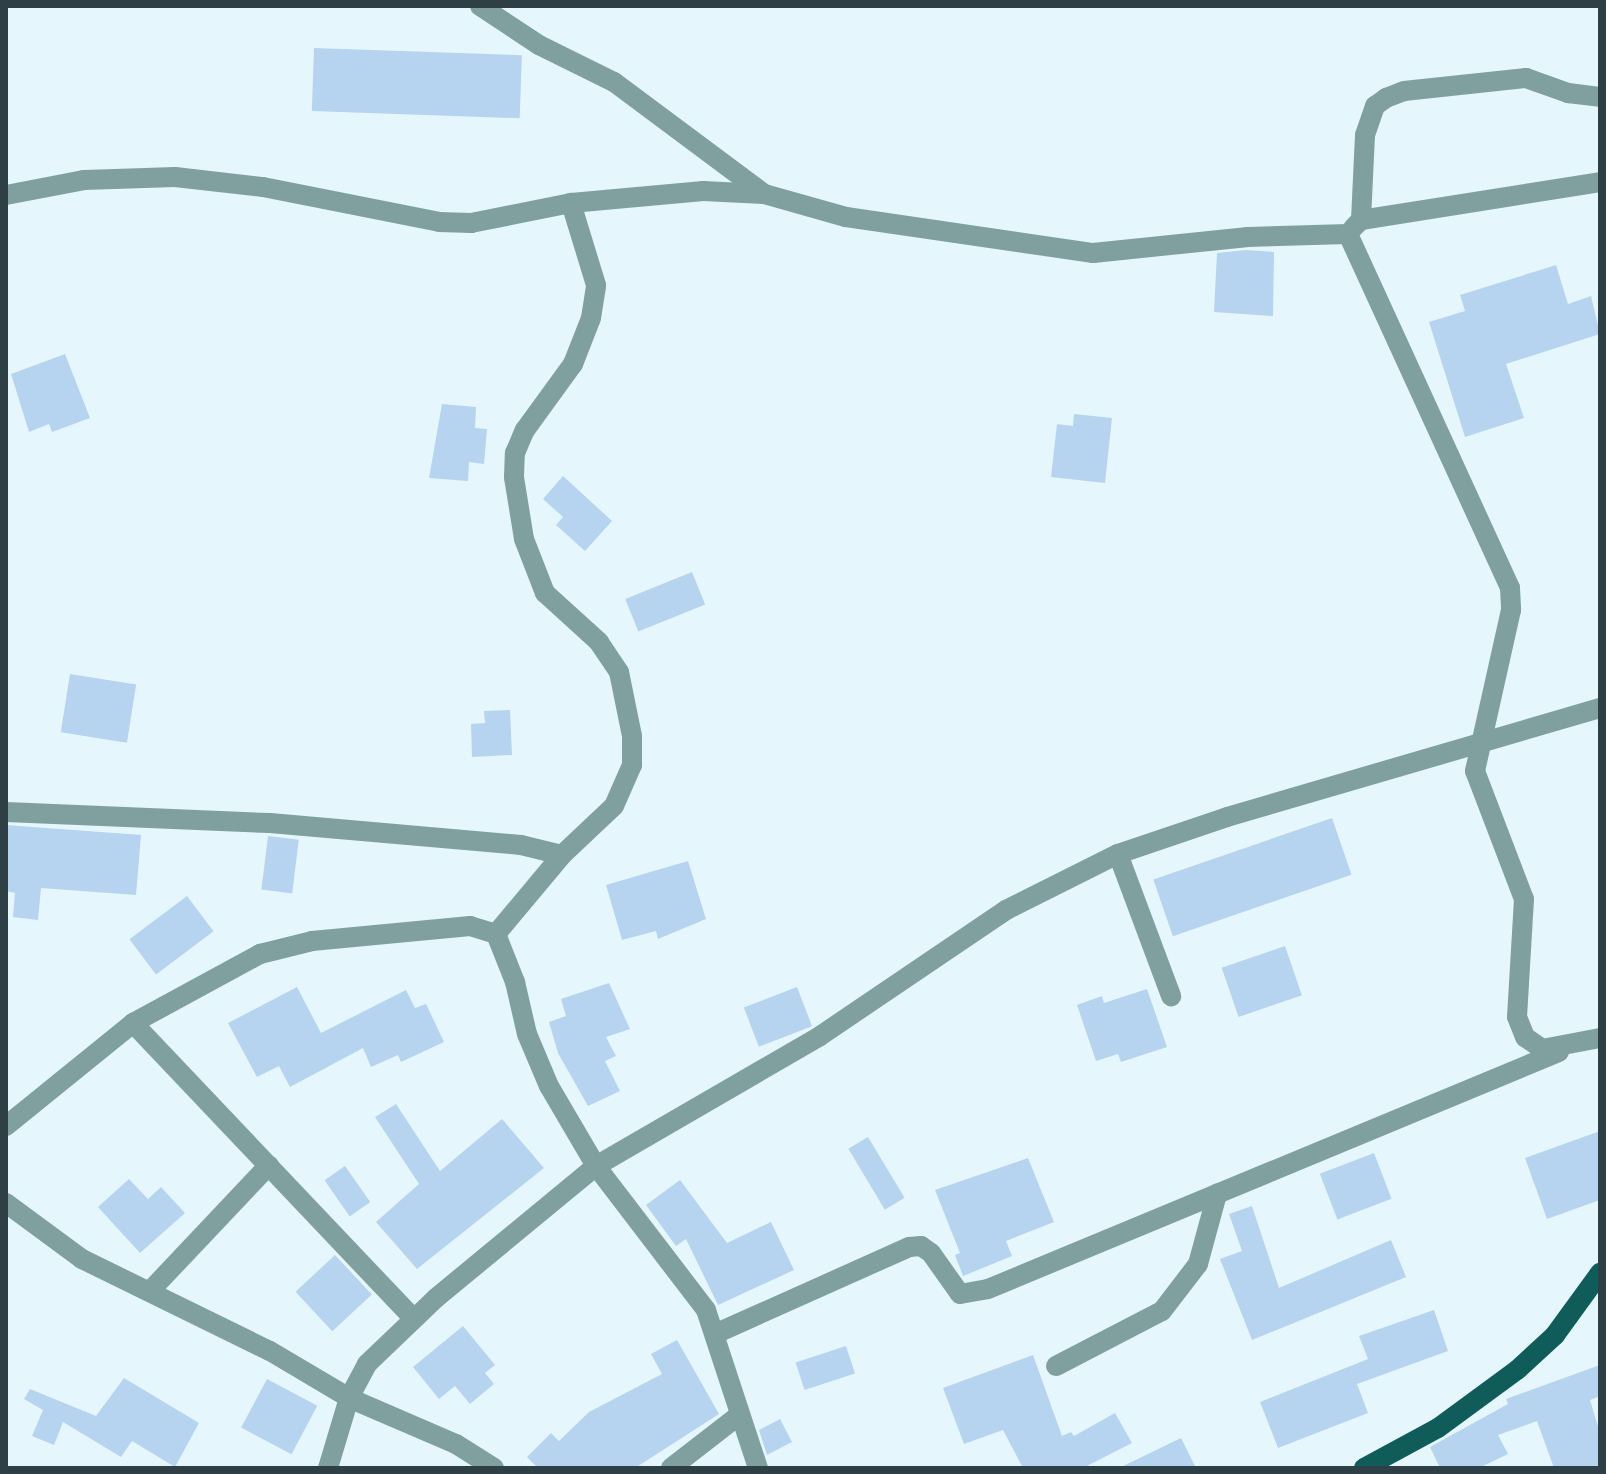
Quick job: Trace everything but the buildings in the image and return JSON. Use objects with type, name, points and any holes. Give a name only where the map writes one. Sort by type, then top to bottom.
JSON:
[{"type":"main road","points":[[1364,1468],[1438,1428],[1517,1370],[1555,1335],[1600,1273]]},
{"type":"street","points":[[480,6],[539,45],[614,82],[764,194]]},
{"type":"street","points":[[1572,1047],[1542,1049],[1525,1037],[1517,1017],[1524,899],[1481,796],[1477,747],[1511,610],[1510,588],[1354,227],[1365,135],[1375,106],[1386,98],[1404,91],[1526,78],[1568,93],[1600,97]]},
{"type":"street","points":[[6,195],[84,180],[175,177],[263,187],[424,220],[471,223],[571,203],[649,192],[764,194],[846,217],[1068,251],[1354,227],[1600,182]]},
{"type":"street","points":[[496,934],[562,855],[614,806],[627,785],[632,736],[612,657],[559,608],[537,575],[514,477],[515,453],[525,430],[573,364],[591,318],[596,285],[571,203]]},
{"type":"street","points":[[328,1468],[349,1398],[367,1364],[413,1318],[596,1166],[820,1036],[1006,910],[1118,854],[1227,817],[1477,747],[1600,708]]},
{"type":"street","points":[[6,812],[270,823],[521,845],[562,855]]},
{"type":"street","points":[[1118,854],[1171,996]]},
{"type":"street","points":[[6,1126],[133,1023],[260,954],[312,941],[470,926],[496,934],[512,971],[527,1034],[549,1086],[596,1166],[684,1277],[717,1333],[738,1416],[758,1468]]},
{"type":"street","points":[[133,1023],[413,1318]]},
{"type":"street","points":[[717,1333],[909,1247],[921,1246],[931,1253],[960,1294],[974,1293],[1600,1038]]},
{"type":"street","points":[[150,1291],[269,1165]]},
{"type":"street","points":[[1056,1366],[1162,1311],[1198,1264],[1217,1194]]},
{"type":"street","points":[[6,1203],[82,1259],[270,1351],[349,1398],[456,1444],[494,1468]]},
{"type":"street","points":[[671,1468],[738,1416]]}]
